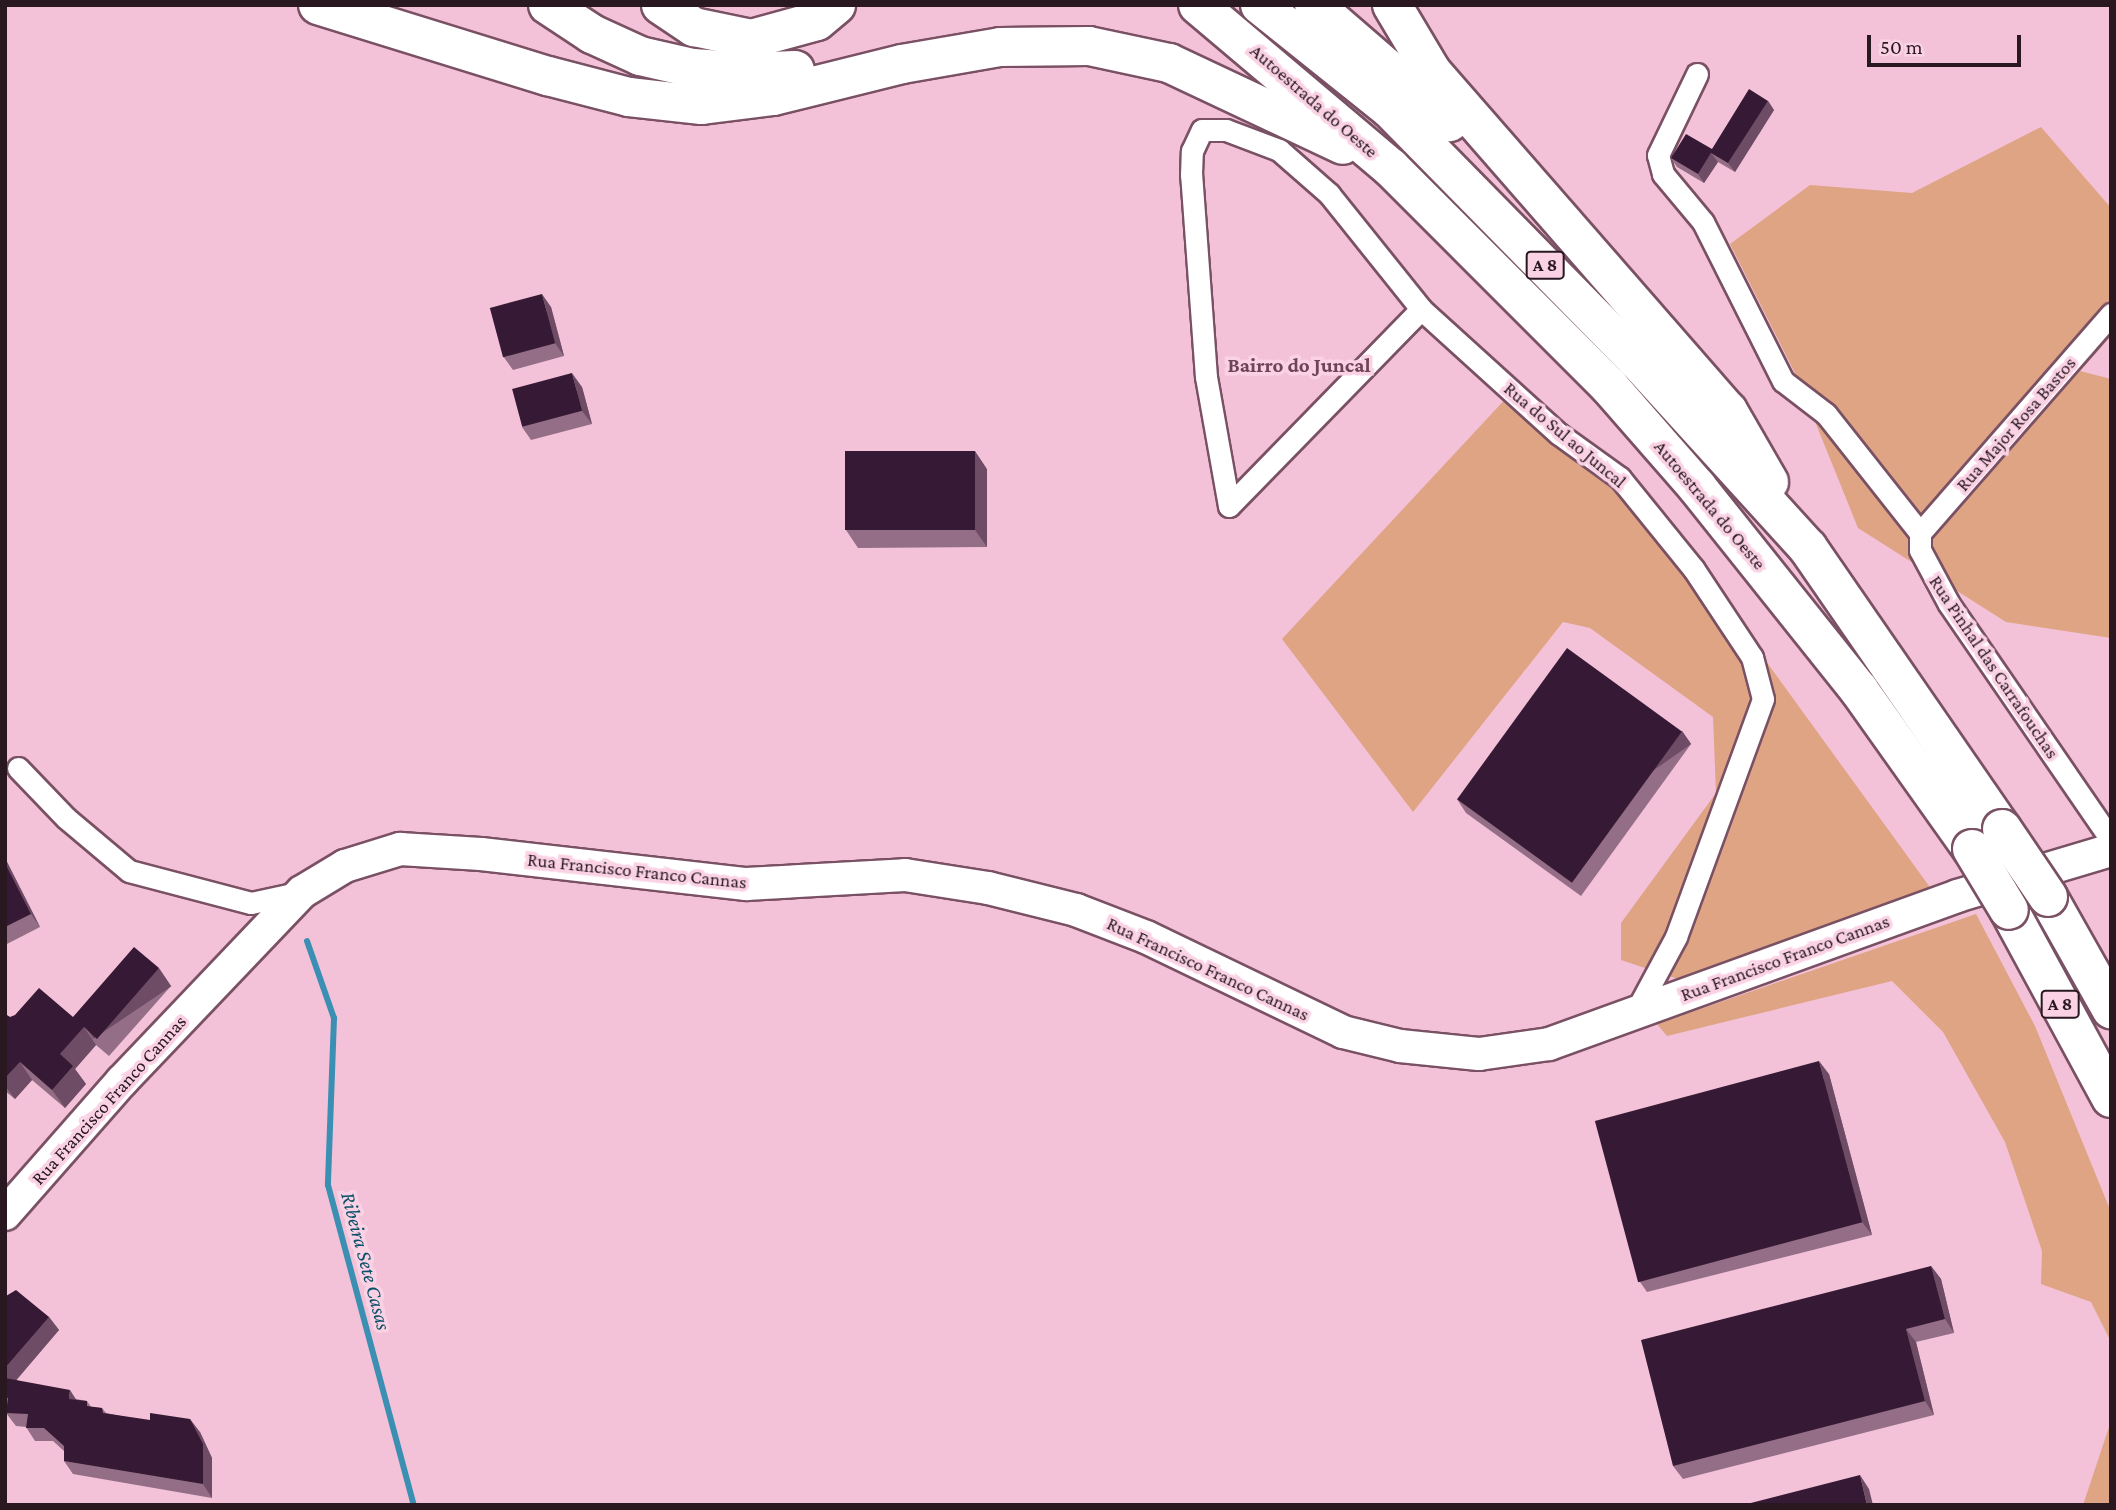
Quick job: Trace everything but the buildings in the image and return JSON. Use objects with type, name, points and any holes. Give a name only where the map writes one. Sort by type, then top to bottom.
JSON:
[{"type":"highway","points":[[318,5],[548,76],[629,97],[690,103],[773,96],[902,64],[1000,47],[1089,46],[1169,63],[1391,168]]},
{"type":"highway","points":[[548,5],[592,34],[640,56],[693,68],[748,72],[902,64]]},
{"type":"highway","points":[[661,5],[694,27],[751,39],[817,21],[836,5]]},
{"type":"highway","name":"Autoestrada do Oeste","points":[[1198,5],[1391,168],[1609,386],[1697,487],[1859,690],[1987,839],[2048,897],[2111,1009]]},
{"type":"highway","name":"Autoestrada do Oeste","points":[[1260,5],[1390,109],[1637,360],[1808,548],[1987,839],[2009,910],[2111,1098]]},
{"type":"highway","points":[[1314,5],[1546,206]]},
{"type":"highway","points":[[1392,5],[1432,72],[1546,206],[1668,337],[1728,411],[1808,548]]},
{"type":"street","name":"Rua Pinhal das Carrafouchas","points":[[1698,74],[1658,155],[1662,174],[1703,222],[1783,382],[1826,414],[1920,533],[1920,550],[1949,604],[2111,840]]},
{"type":"street","name":"Rua do Sul ao Juncal","points":[[1421,309],[1229,506],[1206,377],[1191,175],[1192,151],[1202,131],[1226,130],[1279,150],[1329,194],[1421,309],[1559,434],[1620,478],[1693,568],[1752,657],[1763,699],[1752,737],[1676,937],[1635,1013]]},
{"type":"street","name":"Rua Major Rosa Bastos","points":[[1920,533],[2111,314]]},
{"type":"street","points":[[18,768],[66,818],[129,871],[251,903],[302,892]]},
{"type":"street","name":"Rua Francisco Franco Cannas","points":[[5,1214],[122,1081],[302,892],[345,866],[400,849],[481,854],[746,884],[905,875],[988,888],[1076,909],[1146,937],[1343,1032],[1399,1046],[1479,1054],[1549,1044],[1957,896],[2111,850]]},
{"type":"shaded area","points":[[2041,127],[2111,208],[2111,336],[2080,371],[2111,379],[2111,638],[2006,622],[1858,528],[1797,377],[1730,244],[1810,185],[1912,193]]},
{"type":"shaded area","points":[[1510,394],[1639,486],[1932,890],[1681,980],[1621,960],[1621,923],[1716,793],[1713,717],[1590,628],[1563,622],[1413,812],[1282,639]]},
{"type":"shaded area","points":[[1976,914],[2035,1026],[2111,1212],[2111,1342],[2091,1302],[2041,1284],[2042,1251],[2005,1142],[1943,1032],[1892,981],[1667,1036],[1657,1024]]},
{"type":"shaded area","points":[[2111,1421],[2111,1505],[2083,1505]]},
{"type":"waterway","name":"Ribeira Sete Casas","points":[[307,941],[334,1018],[328,1185],[414,1505]]},
{"type":"district","name":"Bairro do Juncal","points":[[1299,365]]}]
